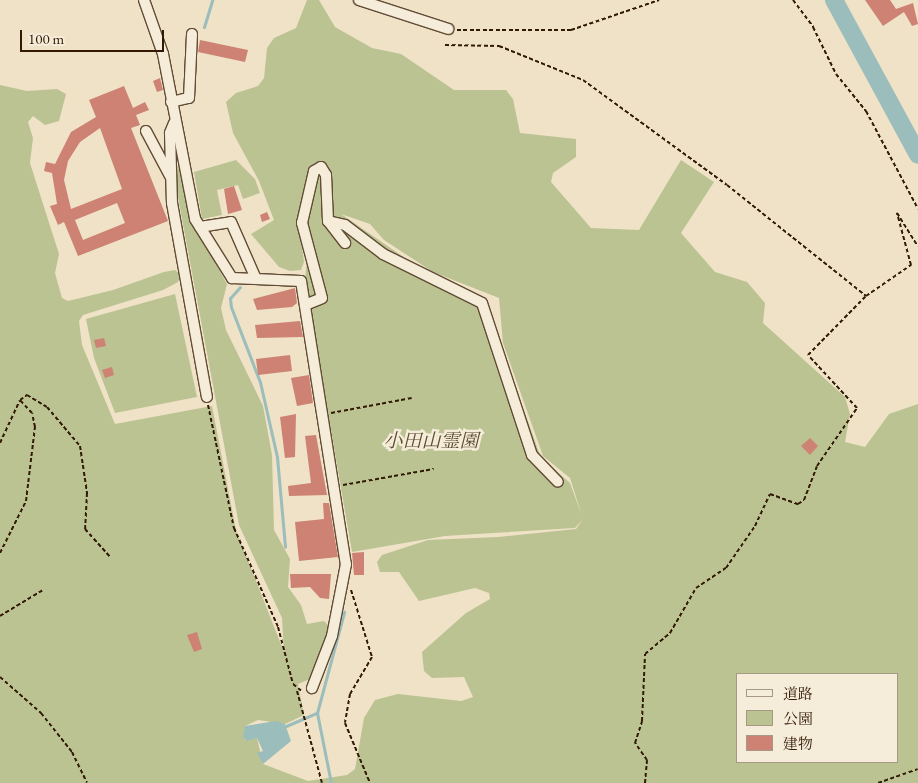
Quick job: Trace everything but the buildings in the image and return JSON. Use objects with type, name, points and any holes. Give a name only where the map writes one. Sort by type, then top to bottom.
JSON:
[{"type":"street","points":[[144,0],[163,54],[174,123],[200,227],[232,278],[298,279],[305,304],[327,414],[346,564],[332,636],[312,688]]},
{"type":"street","points":[[359,0],[448,29]]},
{"type":"street","points":[[171,102],[189,98],[192,34]]},
{"type":"street","points":[[174,123],[170,176],[207,397]]},
{"type":"street","points":[[146,132],[170,176]]},
{"type":"street","points":[[305,304],[322,298],[302,223],[317,168],[326,170],[328,221],[345,243]]},
{"type":"street","points":[[328,221],[345,225],[416,272],[482,303],[532,455],[558,482]]},
{"type":"street","points":[[200,227],[231,222],[256,279]]},
{"type":"path","points":[[448,29],[571,30],[659,0]]},
{"type":"path","points":[[793,0],[813,27],[836,74],[866,112],[918,209]]},
{"type":"path","points":[[445,45],[499,46],[583,80],[671,148],[727,185],[866,296]]},
{"type":"path","points":[[645,783],[647,760],[635,743],[642,721],[644,654],[670,633],[696,588],[726,568],[755,526],[770,494],[798,504],[804,500],[817,466],[857,408],[808,355],[866,296],[911,265],[897,213],[918,246]]},
{"type":"path","points":[[0,443],[20,400],[27,395],[37,398],[80,446],[87,493],[85,529],[110,558]]},
{"type":"path","points":[[207,397],[234,528],[278,627],[284,662],[297,691],[322,783]]},
{"type":"path","points":[[327,414],[412,398]]},
{"type":"path","points":[[0,553],[26,501],[35,427],[32,414],[20,400]]},
{"type":"path","points":[[337,486],[434,469]]},
{"type":"path","points":[[344,578],[372,657],[344,714],[370,783]]},
{"type":"path","points":[[0,616],[43,590]]},
{"type":"path","points":[[0,676],[41,714],[72,752],[87,783]]},
{"type":"path","points":[[297,691],[312,688]]},
{"type":"path","points":[[878,783],[918,769]]},
{"type":"green space","name":"小田山霊園","points":[[307,0],[319,0],[335,27],[372,48],[401,54],[454,90],[506,90],[513,99],[520,133],[576,139],[576,157],[553,173],[551,182],[591,228],[639,230],[681,160],[714,182],[681,233],[715,272],[747,282],[765,303],[763,323],[845,397],[850,414],[845,442],[865,447],[889,414],[918,404],[918,783],[0,783],[0,85],[27,91],[57,89],[66,94],[59,121],[45,125],[33,116],[28,122],[33,138],[30,163],[59,254],[55,273],[62,298],[68,301],[113,290],[164,272],[175,270],[181,275],[178,282],[163,290],[83,315],[79,321],[82,345],[115,424],[212,406],[236,530],[284,652],[282,618],[239,525],[172,165],[180,167],[195,226],[227,284],[221,308],[226,330],[263,406],[272,455],[274,530],[290,559],[288,587],[301,605],[307,624],[324,621],[330,627],[313,678],[298,684],[304,715],[285,724],[258,720],[245,726],[245,740],[257,738],[263,764],[308,781],[347,775],[355,769],[364,718],[375,700],[398,694],[461,701],[473,697],[464,677],[432,678],[424,671],[422,652],[466,613],[490,599],[489,593],[475,588],[419,601],[399,572],[380,572],[377,562],[382,555],[428,540],[498,537],[576,529],[583,519],[575,528],[445,536],[352,552],[305,279],[307,260],[300,218],[306,179],[298,216],[304,262],[301,270],[290,271],[279,267],[251,234],[274,220],[259,181],[233,133],[226,102],[236,93],[258,86],[264,78],[267,48],[274,38],[296,28]],"holes":[[[341,214],[370,224],[384,240],[433,272],[499,298],[503,343],[543,456],[570,478],[582,516],[570,483],[541,458],[485,301],[424,271]]]},
{"type":"green space","points":[[236,160],[255,179],[260,193],[243,199],[238,185],[217,190],[222,215],[202,219],[194,172]]},
{"type":"green space","points":[[175,294],[197,397],[115,413],[94,358],[86,319]]},
{"type":"water","points":[[276,721],[285,724],[291,741],[263,764],[257,753],[263,751],[257,738],[247,741],[243,737],[245,726]]},
{"type":"waterway","points":[[204,27],[212,0]]},
{"type":"waterway","points":[[834,0],[918,155]]},
{"type":"waterway","points":[[240,287],[230,298],[231,307],[260,382],[277,457],[285,547]]},
{"type":"waterway","points":[[331,783],[317,713],[344,612]]},
{"type":"waterway","points":[[286,726],[317,713]]}]
